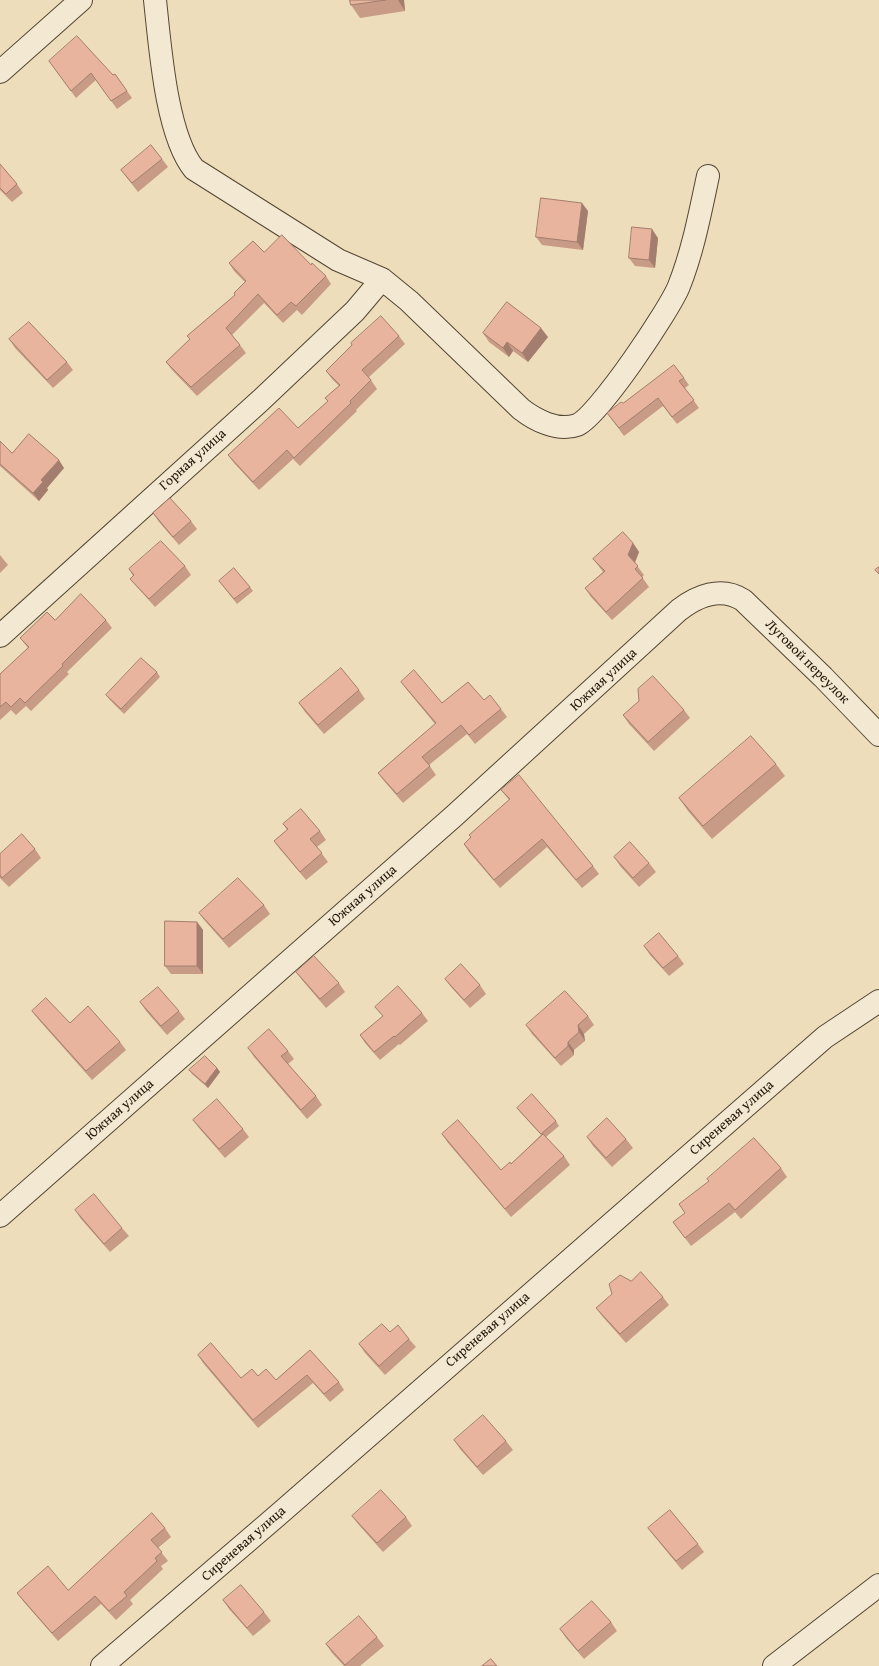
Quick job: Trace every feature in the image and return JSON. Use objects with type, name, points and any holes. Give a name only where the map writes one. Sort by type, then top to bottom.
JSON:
[{"type":"street","points":[[0,72],[81,0]]},
{"type":"street","points":[[155,0],[165,83],[175,129],[186,158],[194,169],[338,260],[382,279],[410,301],[531,417],[558,426],[577,425],[591,415],[602,402],[675,296],[688,259],[708,176]]},
{"type":"street","name":"Горная улица","points":[[0,636],[261,400],[355,311],[382,279]]},
{"type":"street","name":"Южная улица","points":[[0,1216],[454,816],[679,610],[700,597],[712,594],[732,594]]},
{"type":"street","name":"Луговой переулок","points":[[732,594],[746,603],[823,677],[879,735]]},
{"type":"street","name":"Сиреневая улица","points":[[102,1666],[278,1515],[824,1037],[879,1001]]},
{"type":"street","points":[[774,1666],[879,1585]]},
{"type":"building","points":[[350,0],[386,0],[351,5]]},
{"type":"building","points":[[77,36],[113,75],[115,74],[127,91],[111,101],[91,73],[71,91],[49,61]]},
{"type":"building","points":[[151,145],[162,159],[132,183],[121,170]]},
{"type":"building","points":[[0,164],[17,184],[6,194],[0,188]]},
{"type":"building","points":[[541,198],[582,203],[577,242],[536,237]]},
{"type":"building","points":[[632,227],[652,229],[649,260],[629,258]]},
{"type":"building","points":[[282,235],[311,265],[312,263],[326,276],[296,306],[291,302],[277,315],[258,294],[226,328],[240,345],[191,387],[166,362],[190,339],[187,336],[235,295],[234,293],[246,281],[229,263],[253,241],[264,252]]},
{"type":"building","points":[[507,302],[541,328],[522,353],[507,342],[503,348],[483,333]]},
{"type":"building","points":[[381,316],[399,336],[362,370],[371,380],[350,401],[351,403],[294,458],[287,450],[253,482],[228,455],[279,408],[298,428],[328,401],[325,398],[340,385],[326,371],[352,345],[351,343]]},
{"type":"building","points":[[29,322],[67,362],[47,380],[9,339]]},
{"type":"building","points":[[674,365],[684,378],[679,381],[694,400],[672,417],[658,398],[619,428],[607,413]]},
{"type":"building","points":[[29,434],[59,460],[41,480],[43,482],[33,493],[0,464],[0,441],[12,453]]},
{"type":"building","points":[[170,498],[191,521],[173,537],[153,513]]},
{"type":"building","points":[[623,532],[633,543],[628,555],[638,566],[635,569],[643,578],[606,612],[585,588],[605,571],[593,559]]},
{"type":"building","points":[[161,541],[185,566],[149,599],[130,579],[134,575],[129,569]]},
{"type":"building","points":[[879,567],[879,574],[875,570]]},
{"type":"building","points":[[234,568],[250,587],[234,599],[219,581]]},
{"type":"building","points":[[81,594],[106,620],[62,664],[63,666],[25,703],[20,698],[11,707],[6,702],[0,707],[0,674],[29,647],[20,638],[47,612],[55,620]]},
{"type":"building","points":[[141,658],[157,672],[121,709],[106,695]]},
{"type":"building","points":[[341,668],[359,690],[318,725],[299,703]]},
{"type":"building","points":[[414,670],[442,703],[468,682],[484,700],[490,695],[501,709],[469,735],[461,725],[422,757],[430,766],[397,794],[378,773],[436,723],[401,682]]},
{"type":"building","points":[[653,676],[684,710],[648,742],[623,715],[639,701],[638,689]]},
{"type":"building","points":[[751,736],[776,764],[703,826],[679,798]]},
{"type":"building","points":[[519,775],[593,866],[576,880],[542,839],[494,880],[464,844],[471,837],[469,835],[510,799],[501,790]]},
{"type":"building","points":[[301,809],[320,831],[310,839],[322,853],[300,872],[274,841],[288,829],[283,824]]},
{"type":"building","points":[[22,834],[35,849],[2,878],[0,875],[0,854]]},
{"type":"building","points":[[630,842],[649,863],[633,878],[614,857]]},
{"type":"building","points":[[238,878],[264,905],[223,939],[199,913]]},
{"type":"building","points":[[165,921],[197,922],[197,966],[165,966]]},
{"type":"building","points":[[659,933],[678,956],[663,968],[644,946]]},
{"type":"building","points":[[314,956],[339,983],[320,999],[296,972]]},
{"type":"building","points":[[461,964],[480,985],[464,1000],[445,979]]},
{"type":"building","points":[[398,986],[422,1013],[395,1037],[394,1036],[374,1052],[360,1035],[383,1016],[375,1007]]},
{"type":"building","points":[[158,987],[179,1011],[161,1026],[140,1002]]},
{"type":"building","points":[[565,991],[588,1016],[578,1025],[579,1032],[568,1042],[568,1046],[555,1058],[526,1025]]},
{"type":"building","points":[[46,998],[70,1023],[88,1006],[120,1042],[86,1071],[32,1011]]},
{"type":"building","points":[[269,1029],[288,1051],[281,1056],[316,1096],[301,1110],[248,1048]]},
{"type":"building","points":[[205,1056],[217,1068],[205,1084],[189,1070]]},
{"type":"building","points":[[532,1094],[556,1121],[541,1134],[517,1108]]},
{"type":"building","points":[[217,1099],[243,1129],[219,1149],[193,1120]]},
{"type":"building","points":[[607,1118],[626,1139],[606,1158],[587,1137]]},
{"type":"building","points":[[458,1120],[501,1170],[510,1162],[511,1164],[543,1134],[564,1156],[505,1209],[442,1134]]},
{"type":"building","points":[[754,1138],[781,1168],[735,1210],[729,1203],[685,1238],[673,1222],[685,1213],[679,1204],[709,1181],[707,1179]]},
{"type":"building","points":[[94,1194],[122,1228],[104,1244],[75,1210]]},
{"type":"building","points":[[641,1272],[663,1297],[620,1334],[596,1308],[612,1294],[609,1284],[620,1275],[631,1281]]},
{"type":"building","points":[[382,1324],[390,1332],[398,1325],[409,1339],[379,1366],[359,1344]]},
{"type":"building","points":[[211,1343],[241,1378],[252,1369],[258,1376],[266,1369],[276,1380],[310,1350],[339,1382],[324,1394],[307,1375],[253,1420],[198,1355]]},
{"type":"building","points":[[483,1415],[506,1441],[477,1467],[454,1440]]},
{"type":"building","points":[[381,1490],[406,1517],[377,1543],[352,1516]]},
{"type":"building","points":[[670,1510],[698,1544],[676,1561],[648,1528]]},
{"type":"building","points":[[152,1513],[165,1528],[151,1540],[162,1552],[155,1558],[157,1561],[124,1592],[127,1596],[109,1611],[95,1596],[52,1633],[17,1593],[48,1566],[68,1590]]},
{"type":"building","points":[[241,1585],[264,1612],[247,1628],[223,1600]]},
{"type":"building","points":[[592,1601],[611,1622],[578,1651],[560,1629]]},
{"type":"building","points":[[359,1616],[377,1637],[345,1665],[326,1644]]},
{"type":"building","points":[[491,1659],[497,1666],[482,1666]]}]
